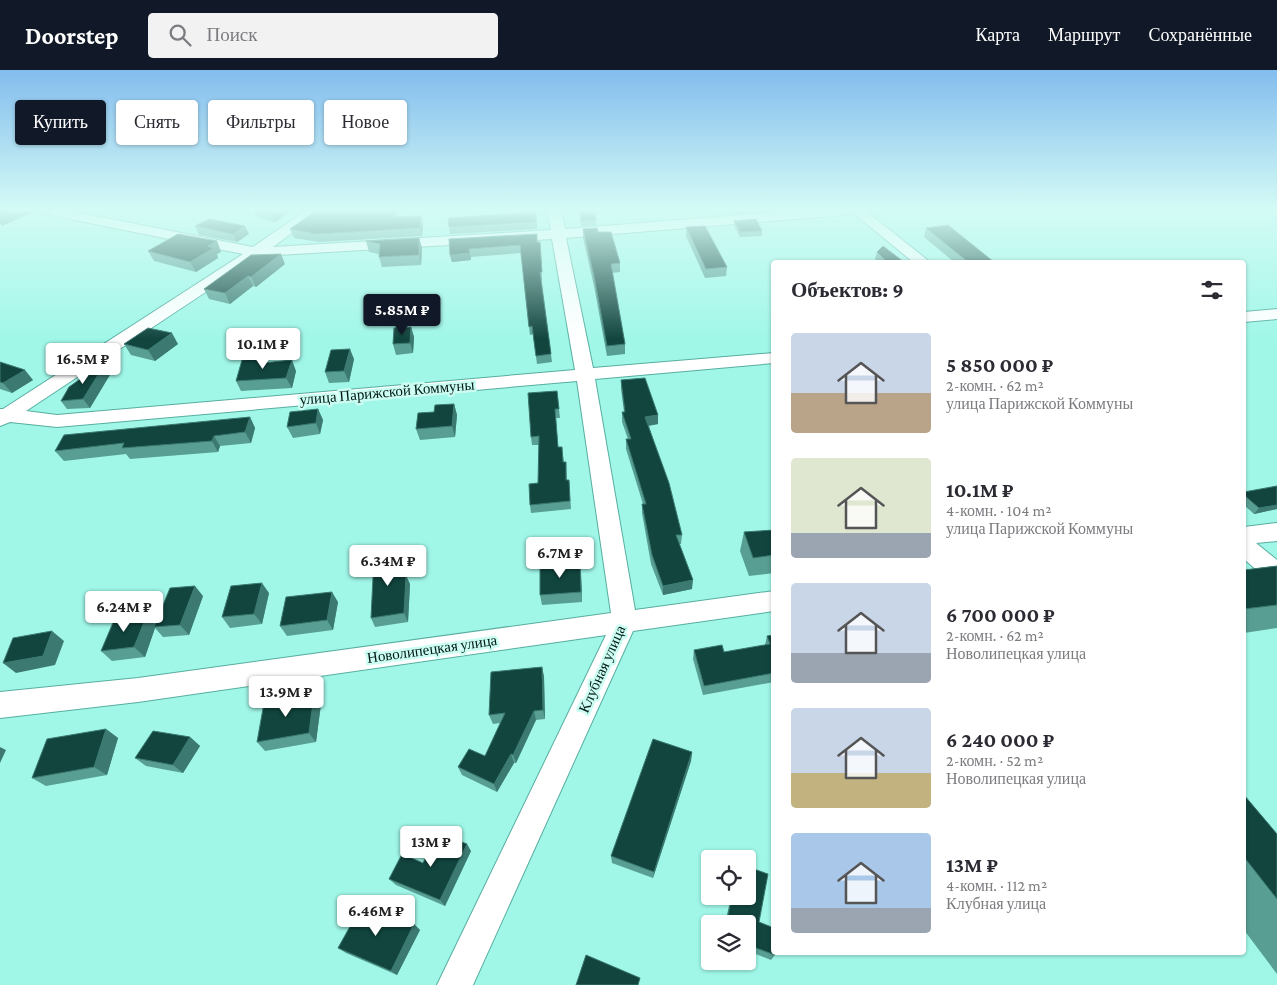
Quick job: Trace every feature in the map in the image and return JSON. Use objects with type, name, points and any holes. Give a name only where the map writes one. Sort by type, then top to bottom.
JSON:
[{"type":"street","points":[[2,417],[253,254]]},
{"type":"street","name":"Клубная улица","points":[[455,985],[625,622],[585,374],[563,254]]},
{"type":"street","points":[[1246,317],[1277,314]]},
{"type":"street","name":"улица Парижской Коммуны","points":[[2,417],[57,421],[771,358]]},
{"type":"street","points":[[1246,536],[1277,532]]},
{"type":"street","points":[[1246,548],[1277,574]]},
{"type":"street","name":"Новолипецкая улица","points":[[0,705],[138,690],[771,601]]},
{"type":"building","points":[[158,254],[204,254],[190,262]]},
{"type":"building","points":[[281,254],[251,277],[248,276],[225,293],[204,289],[251,255]]},
{"type":"building","points":[[379,254],[419,254],[419,255],[379,257]]},
{"type":"building","points":[[521,254],[541,254],[542,272],[540,272],[551,354],[536,356],[532,326],[529,327]]},
{"type":"building","points":[[589,254],[617,254],[620,263],[611,264],[625,344],[607,346]]},
{"type":"building","points":[[699,254],[720,254],[727,267],[706,269]]},
{"type":"building","points":[[879,254],[893,254],[901,260],[885,260]]},
{"type":"building","points":[[958,254],[984,254],[992,260],[966,260]]},
{"type":"building","points":[[411,327],[410,343],[393,344],[394,328]]},
{"type":"building","points":[[148,328],[172,333],[148,350],[124,344]]},
{"type":"building","points":[[350,349],[344,371],[325,372],[331,350]]},
{"type":"building","points":[[264,358],[263,363],[292,360],[286,378],[236,381],[242,360]]},
{"type":"building","points":[[108,359],[83,399],[61,401],[69,387]]},
{"type":"building","points":[[0,362],[25,370],[3,383],[0,382]]},
{"type":"building","points":[[645,378],[658,415],[645,417],[669,483],[682,535],[676,535],[693,580],[663,586],[652,555],[642,504],[646,504],[626,439],[631,439],[622,412],[625,412],[621,380]]},
{"type":"building","points":[[557,391],[559,409],[555,409],[558,447],[562,447],[563,462],[566,462],[566,480],[569,480],[570,501],[530,505],[529,484],[538,483],[539,436],[531,437],[528,393]]},
{"type":"building","points":[[454,404],[452,426],[416,429],[418,413],[434,412],[435,405]]},
{"type":"building","points":[[318,409],[316,423],[287,427],[290,412]]},
{"type":"building","points":[[250,417],[245,432],[214,436],[212,441],[122,448],[124,443],[55,451],[64,435]]},
{"type":"building","points":[[1277,486],[1277,505],[1259,508],[1246,497],[1246,492]]},
{"type":"building","points":[[771,530],[771,555],[753,558],[744,532]]},
{"type":"building","points":[[399,553],[398,576],[406,575],[404,613],[371,618],[374,557]]},
{"type":"building","points":[[580,563],[581,592],[540,595],[540,566]]},
{"type":"building","points":[[1277,566],[1277,605],[1246,609],[1246,570]]},
{"type":"building","points":[[262,583],[254,614],[222,617],[231,586]]},
{"type":"building","points":[[195,586],[180,625],[154,627],[170,588]]},
{"type":"building","points":[[332,592],[327,620],[280,626],[286,597]]},
{"type":"building","points":[[147,615],[134,647],[101,651],[115,618]]},
{"type":"building","points":[[52,631],[43,656],[3,663],[13,638]]},
{"type":"building","points":[[771,635],[771,674],[704,686],[694,650],[722,645],[724,652],[770,644],[767,636]]},
{"type":"building","points":[[542,667],[543,710],[534,711],[513,755],[511,754],[494,784],[458,767],[469,749],[485,756],[505,713],[489,715],[491,672]]},
{"type":"building","points":[[314,695],[309,733],[257,742],[264,703]]},
{"type":"building","points":[[106,729],[94,767],[32,778],[47,739]]},
{"type":"building","points":[[153,731],[190,737],[173,765],[135,758]]},
{"type":"building","points":[[653,739],[692,752],[654,872],[611,856]]},
{"type":"building","points":[[1246,797],[1277,834],[1277,899],[1246,860]]},
{"type":"building","points":[[438,833],[467,844],[440,900],[389,879],[402,854],[423,863]]},
{"type":"building","points":[[756,870],[768,874],[759,922],[771,927],[771,954],[756,948],[756,915],[728,915],[730,905],[756,905]]},
{"type":"building","points":[[363,903],[414,924],[391,971],[338,948]]},
{"type":"building","points":[[586,955],[640,978],[638,985],[576,985]]}]
